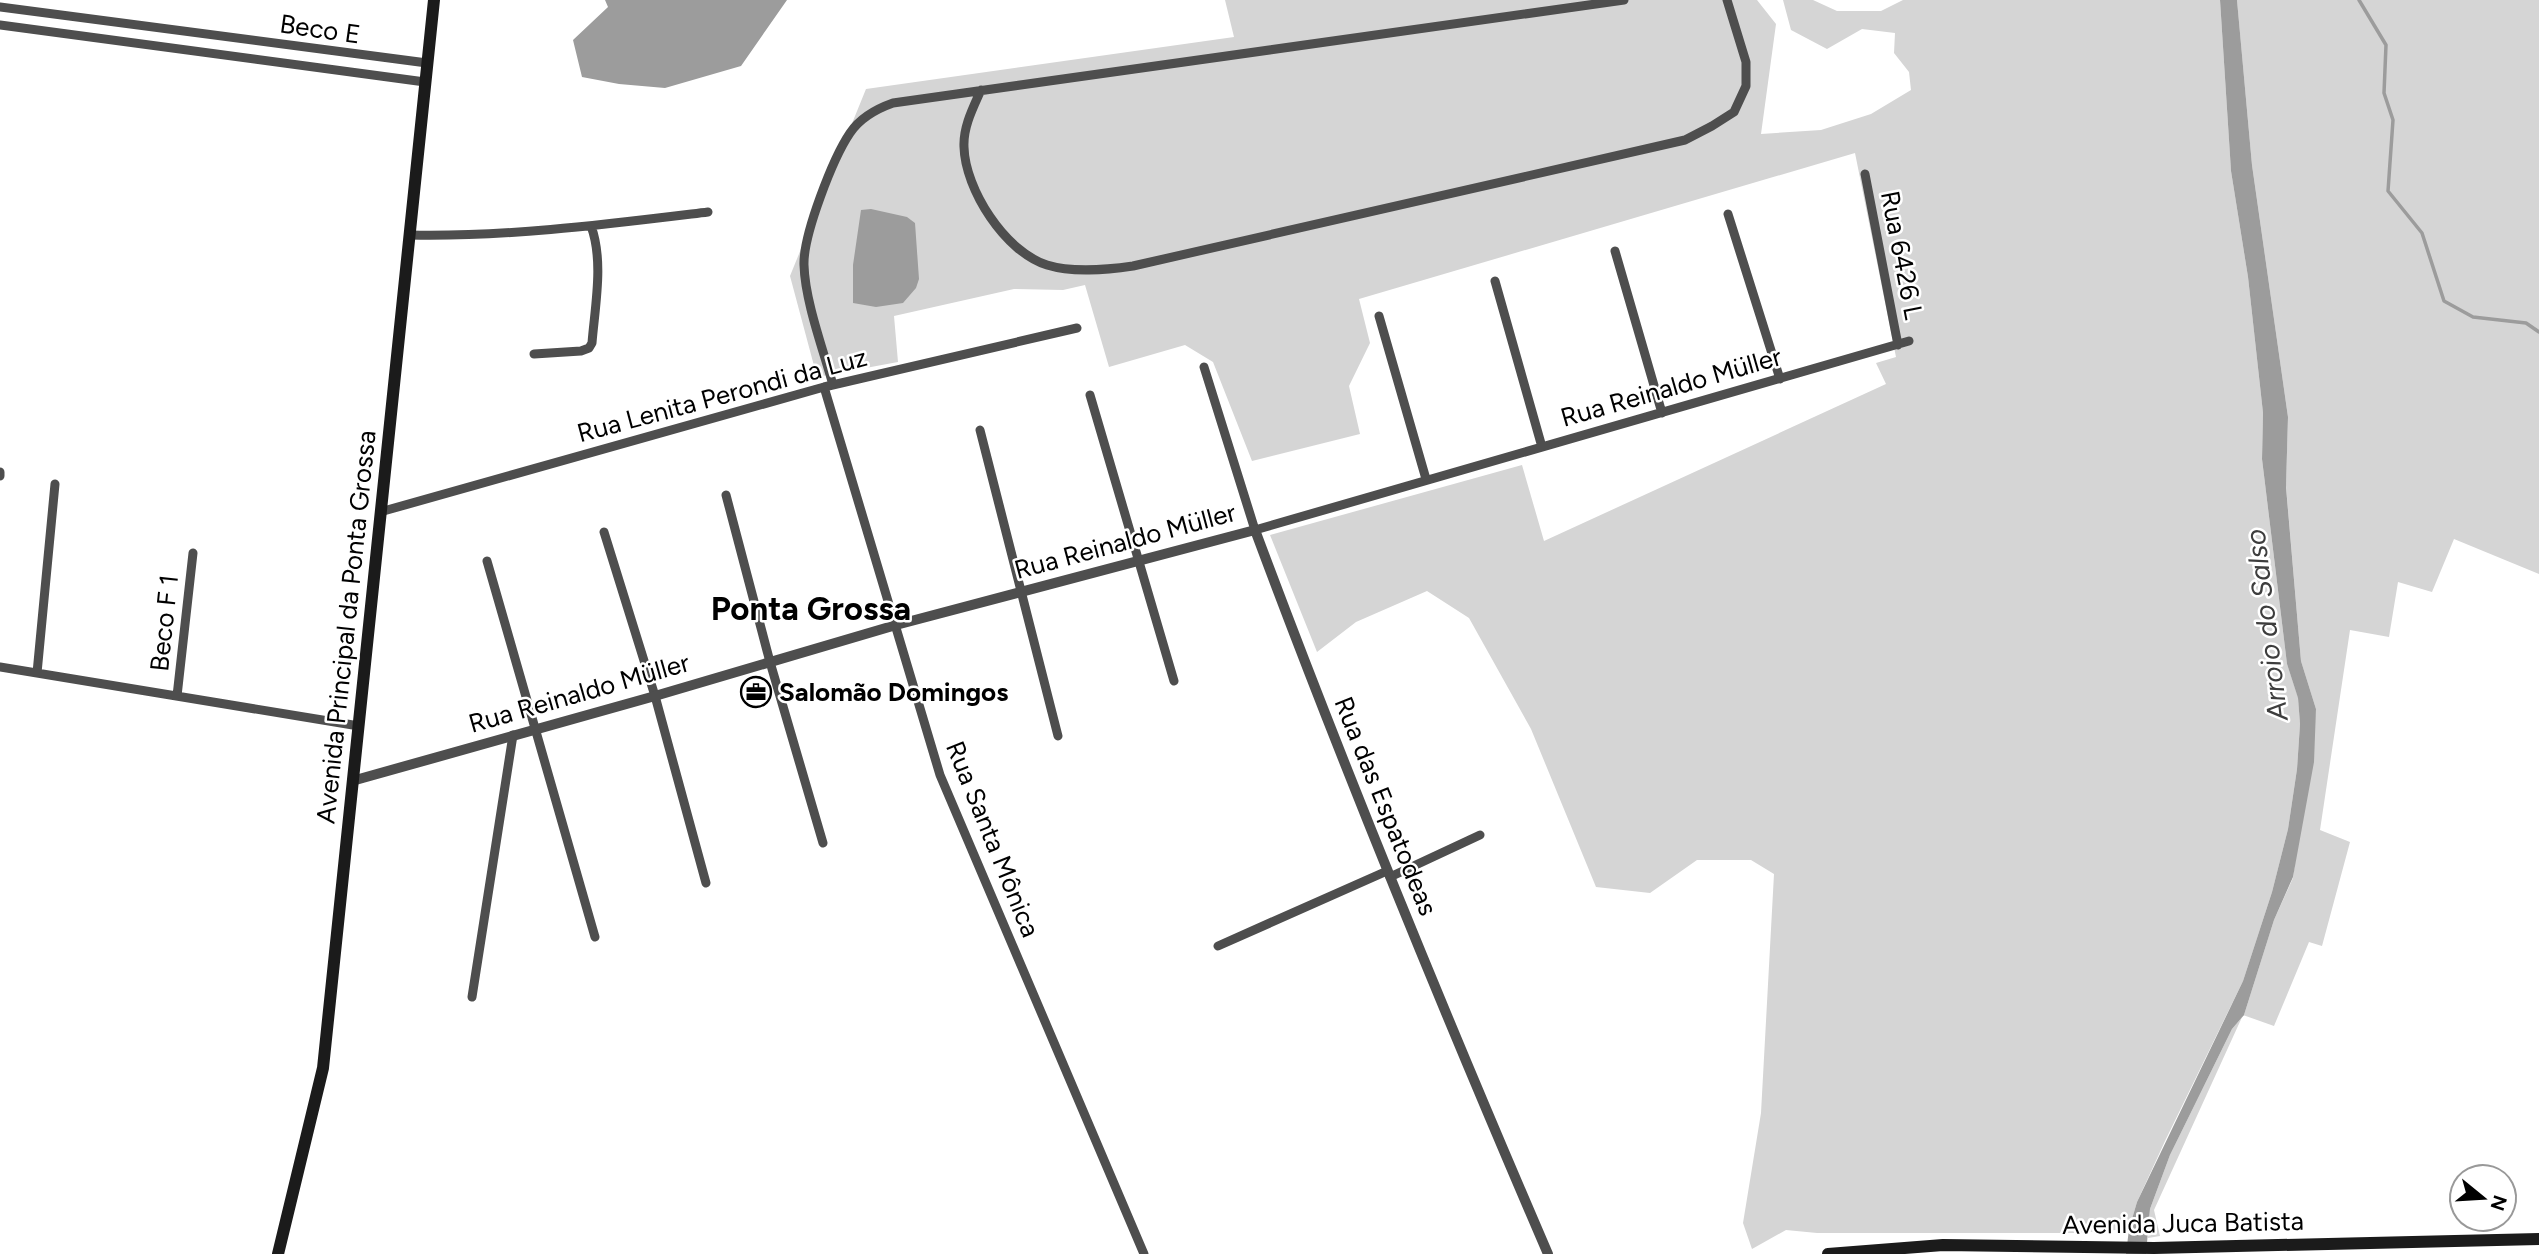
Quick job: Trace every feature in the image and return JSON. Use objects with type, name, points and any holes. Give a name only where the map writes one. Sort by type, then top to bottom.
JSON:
[{"type":"main road","name":"Avenida Principal da Ponta Grossa","points":[[278,1254],[323,1068],[434,0]]},
{"type":"main road","name":"Avenida Juca Batista","points":[[1828,1254],[1943,1245],[2154,1248],[2539,1239]]},
{"type":"street","name":"Rua Santa Mônica","points":[[1144,1254],[940,775],[896,625],[829,386],[805,283],[803,261],[809,235],[834,163],[850,131],[873,110],[893,103],[1624,0]]},
{"type":"street","points":[[981,90],[966,127],[963,148],[979,197],[1005,238],[1026,254],[1047,265],[1107,270],[1133,267],[1685,140],[1734,112],[1746,86],[1746,62],[1727,0]]},
{"type":"street","name":"Beco E","points":[[0,7],[427,63]]},
{"type":"street","points":[[0,25],[425,82]]},
{"type":"street","name":"Rua 6426 L","points":[[1865,174],[1898,345]]},
{"type":"street","points":[[410,235],[454,236],[591,226],[708,212]]},
{"type":"street","points":[[1728,214],[1780,379]]},
{"type":"street","points":[[534,354],[581,351],[589,348],[592,343],[596,240],[591,226]]},
{"type":"street","points":[[1615,251],[1662,413]]},
{"type":"street","points":[[1494,281],[1542,447]]},
{"type":"street","points":[[1380,316],[1426,479]]},
{"type":"street","name":"Rua Lenita Perondi da Luz","points":[[380,512],[829,386],[1077,328]]},
{"type":"street","name":"Rua Reinaldo Müller","points":[[352,781],[896,625],[1255,530],[1909,341]]},
{"type":"street","name":"Rua das Espatodeas","points":[[1204,367],[1255,530],[1324,714],[1388,874],[1548,1254]]},
{"type":"street","points":[[1090,395],[1174,681]]},
{"type":"street","points":[[980,430],[1058,736]]},
{"type":"street","points":[[37,673],[55,484]]},
{"type":"street","points":[[726,495],[822,843]]},
{"type":"street","points":[[604,532],[655,696],[706,883]]},
{"type":"street","name":"Beco F 1","points":[[177,696],[193,553]]},
{"type":"street","points":[[487,562],[595,937]]},
{"type":"street","points":[[0,667],[359,726]]},
{"type":"street","points":[[472,997],[513,735]]},
{"type":"street","points":[[1219,946],[1480,835]]},
{"type":"shaded area","points":[[605,0],[787,0],[741,66],[665,88],[582,77],[573,40],[608,7]]},
{"type":"shaded area","points":[[1225,0],[1757,0],[1776,24],[1761,134],[1821,130],[1871,114],[1911,90],[1909,72],[1894,53],[1895,33],[1862,29],[1827,49],[1791,30],[1783,0],[1813,0],[1837,11],[1881,11],[1903,0],[2220,0],[2231,171],[2248,277],[2263,413],[2262,459],[2287,664],[2298,697],[2300,724],[2297,769],[2288,829],[2272,892],[2243,981],[2165,1141],[2137,1202],[2129,1229],[2076,1233],[1817,1233],[1786,1230],[1752,1249],[1743,1223],[1761,1113],[1774,874],[1751,860],[1697,860],[1650,893],[1596,887],[1531,729],[1469,618],[1427,591],[1356,622],[1317,652],[1270,535],[1522,465],[1544,541],[1886,384],[1876,363],[1896,357],[1855,153],[1359,299],[1370,343],[1349,386],[1360,434],[1252,461],[1213,362],[1185,345],[1109,367],[1085,285],[1063,290],[1014,289],[894,316],[898,362],[817,377],[790,276],[866,89],[1234,37]]},
{"type":"shaded area","points":[[2220,0],[2237,0],[2252,165],[2288,417],[2286,487],[2301,661],[2316,709],[2314,762],[2293,877],[2274,920],[2244,1015],[2232,1029],[2170,1155],[2150,1209],[2146,1254],[2126,1254],[2129,1229],[2137,1202],[2243,981],[2272,892],[2288,829],[2297,769],[2300,724],[2298,698],[2287,664],[2262,459],[2263,413],[2248,277],[2231,171]]},
{"type":"shaded area","points":[[2237,0],[2539,0],[2539,574],[2454,539],[2432,592],[2398,582],[2389,637],[2350,630],[2320,830],[2350,842],[2322,946],[2309,942],[2274,1026],[2244,1015],[2274,920],[2293,878],[2316,709],[2301,661],[2286,486],[2288,417],[2252,165]]},
{"type":"shaded area","points":[[871,209],[907,217],[915,223],[919,279],[916,288],[903,303],[876,307],[853,303],[853,265],[861,210]]},
{"type":"shaded area","points":[[2242,1017],[2154,1210],[2160,1236],[2148,1238],[2150,1209],[2170,1155],[2232,1029]]},
{"type":"waterway","points":[[2359,0],[2386,45],[2384,93],[2393,120],[2388,191],[2422,233],[2444,301],[2473,317],[2526,323],[2539,332]]},
{"type":"place","name":"Salomão Domingos","points":[[756,692]]},
{"type":"district","name":"Ponta Grossa","points":[[811,608]]},
{"type":"water label","name":"Arroio do Salso","points":[[2266,625]]}]
